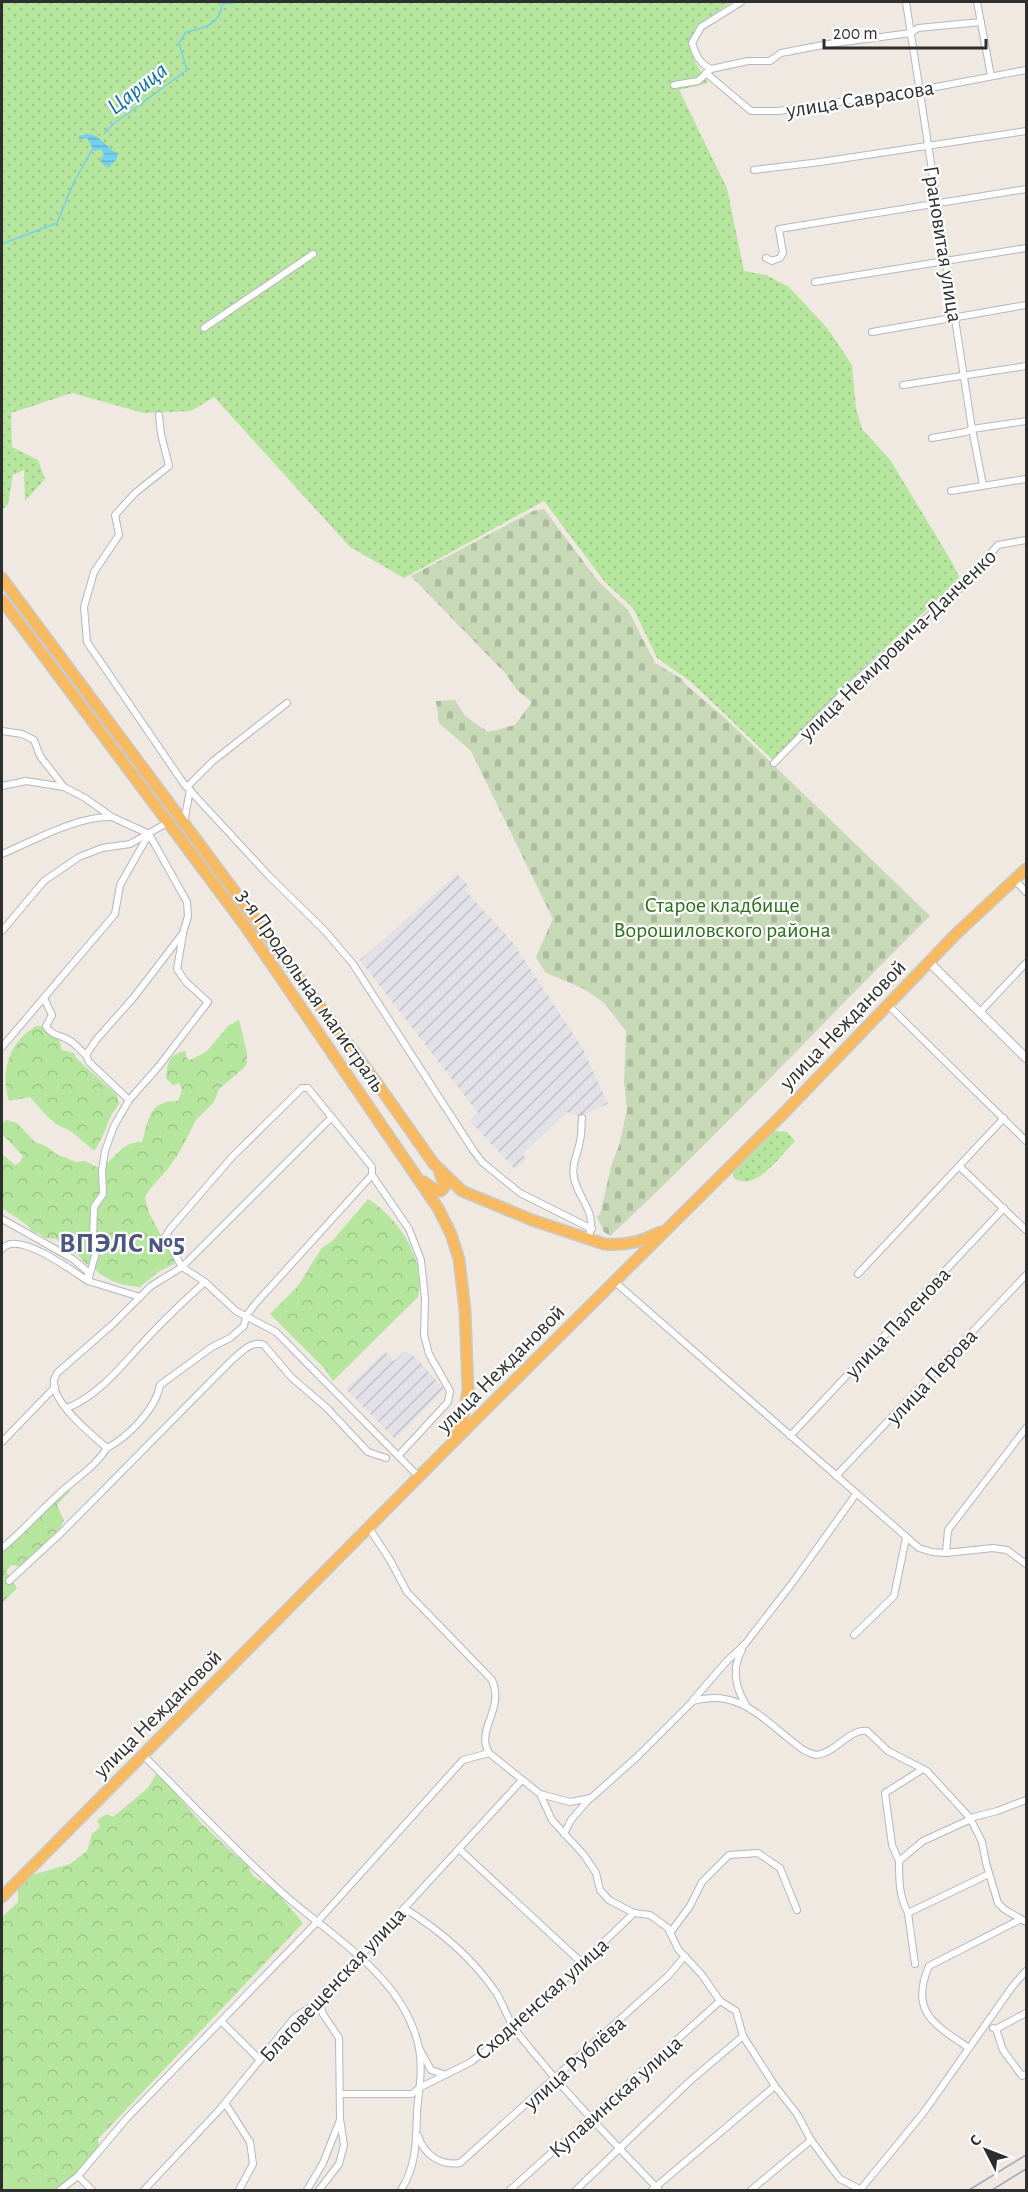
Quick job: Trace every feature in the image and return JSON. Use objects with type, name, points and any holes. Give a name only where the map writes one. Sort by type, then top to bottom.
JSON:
[{"type":"highway","name":"3-я Продольная магистраль","points":[[2,578],[374,1079],[434,1164],[462,1191],[531,1220],[590,1234],[617,1245]]},
{"type":"highway","name":"3-я Продольная магистраль","points":[[2,600],[246,927],[438,1208],[451,1233],[459,1259],[465,1310],[468,1390],[462,1421],[448,1447]]},
{"type":"highway","name":"улица Неждановой","points":[[2,1897],[448,1447],[783,1114],[929,962],[1026,869]]},
{"type":"highway","points":[[417,1176],[435,1190],[443,1190],[443,1180],[434,1164]]},
{"type":"highway","points":[[438,1208],[444,1193],[451,1189],[462,1191]]},
{"type":"highway","points":[[617,1245],[640,1241],[668,1228]]},
{"type":"highway","points":[[617,1245],[626,1249],[630,1254],[632,1262],[629,1268]]},
{"type":"highway","points":[[468,1390],[474,1404],[486,1409]]},
{"type":"street","name":"улица Саврасова","points":[[741,2],[701,27],[693,43],[696,55],[702,64],[751,111],[778,111],[920,90],[1026,70]]},
{"type":"street","name":"Грановитая улица","points":[[906,2],[982,486]]},
{"type":"street","points":[[977,2],[991,76]]},
{"type":"street","points":[[674,85],[698,81],[708,71],[748,61],[770,61],[782,53],[828,44],[911,33],[918,28],[981,22]]},
{"type":"street","points":[[754,170],[1026,131]]},
{"type":"street","points":[[766,258],[772,261],[780,258],[783,253],[779,229],[1026,189]]},
{"type":"street","points":[[815,282],[1026,248]]},
{"type":"street","points":[[204,328],[313,254]]},
{"type":"street","points":[[872,332],[1026,304]]},
{"type":"street","points":[[903,384],[1026,366]]},
{"type":"street","points":[[159,415],[169,466],[135,493],[115,515],[119,535],[94,572],[84,607],[87,642],[188,788],[269,876],[325,931],[353,964],[482,1161],[520,1193],[583,1226],[590,1234]]},
{"type":"street","points":[[932,438],[1026,421]]},
{"type":"street","points":[[951,491],[1026,480]]},
{"type":"street","name":"улица Немировича-Данченко","points":[[774,763],[852,684],[960,588],[998,545],[1026,540]]},
{"type":"street","points":[[184,822],[188,788],[213,761],[287,703]]},
{"type":"street","points":[[2,731],[22,734],[34,740],[40,756],[64,787]]},
{"type":"street","points":[[2,786],[26,781],[64,787],[85,798],[112,817],[149,834],[187,902],[188,916],[177,969],[186,982],[208,1002],[159,1066],[129,1100],[114,1126],[105,1151],[102,1171],[103,1194],[94,1207],[93,1238],[96,1252],[88,1281]]},
{"type":"street","points":[[2,854],[59,830],[99,817],[112,817]]},
{"type":"street","points":[[2,931],[44,881],[79,857],[102,848],[130,844],[167,823]]},
{"type":"street","points":[[2,1047],[115,914],[120,885],[149,834]]},
{"type":"street","points":[[1014,879],[1026,892]]},
{"type":"street","points":[[86,1055],[183,933]]},
{"type":"street","points":[[929,962],[1026,1056]]},
{"type":"street","points":[[980,1012],[1026,963]]},
{"type":"street","points":[[44,998],[52,1015],[46,1026],[48,1030],[58,1037],[68,1039],[129,1100]]},
{"type":"street","points":[[888,1005],[1026,1141]]},
{"type":"street","points":[[398,1456],[448,1402],[450,1391],[429,1354],[424,1335],[425,1299],[421,1260],[408,1229],[372,1175],[372,1167],[308,1088],[302,1088],[232,1157],[165,1237],[182,1267],[205,1282],[236,1311],[276,1332],[398,1456],[419,1477]]},
{"type":"street","points":[[107,1448],[86,1430],[56,1393],[53,1381],[57,1373],[151,1286],[182,1267],[332,1117]]},
{"type":"street","points":[[582,1118],[574,1176],[581,1197],[590,1211],[590,1234]]},
{"type":"street","points":[[858,1274],[1004,1118]]},
{"type":"street","points":[[959,1166],[1026,1230]]},
{"type":"street","points":[[2,1548],[63,1490],[86,1472],[107,1448],[120,1441],[141,1420],[159,1394],[160,1385],[244,1326],[246,1316],[372,1175]]},
{"type":"street","name":"улица Паленова","points":[[790,1436],[1004,1208]]},
{"type":"street","points":[[2,1219],[73,1259],[88,1272],[88,1281]]},
{"type":"street","points":[[2,1249],[11,1244],[24,1246],[47,1254],[88,1281],[140,1297]]},
{"type":"street","name":"улица Перова","points":[[836,1476],[1026,1275]]},
{"type":"street","points":[[67,1408],[95,1393],[205,1282]]},
{"type":"street","points":[[615,1282],[919,1548],[946,1553],[993,1548],[1006,1550],[1026,1564]]},
{"type":"street","points":[[9,1581],[61,1533],[232,1360],[250,1345],[258,1343],[264,1345],[291,1377],[327,1408],[368,1452],[386,1458]]},
{"type":"street","points":[[2,1442],[55,1388]]},
{"type":"street","points":[[946,1553],[948,1530],[1026,1428]]},
{"type":"street","points":[[564,1834],[576,1814],[591,1798],[638,1756],[693,1701],[726,1662],[745,1644],[856,1494]]},
{"type":"street","points":[[369,1528],[407,1592],[492,1680],[497,1698],[485,1737],[485,1746],[489,1753],[540,1794],[570,1802],[591,1798]]},
{"type":"street","points":[[854,1635],[894,1596],[906,1538]]},
{"type":"street","points":[[745,1644],[735,1669],[739,1693],[746,1705],[810,1754],[823,1754],[833,1750],[856,1731],[861,1730],[872,1735],[888,1751],[923,1768],[941,1784],[971,1818],[982,1842],[998,1903],[1024,1920]]},
{"type":"street","points":[[693,1701],[716,1697],[746,1705]]},
{"type":"street","points":[[60,2190],[78,2176],[127,2118],[317,1922],[463,1760],[489,1753]]},
{"type":"street","points":[[143,1755],[281,1892],[377,1974],[396,1998],[431,2070],[444,2074]]},
{"type":"street","points":[[915,1964],[908,1913],[899,1886],[899,1861],[892,1845],[885,1793],[923,1768]]},
{"type":"street","name":"Благовещенская улица","points":[[144,2190],[225,2103],[294,2018],[319,2001],[522,1780]]},
{"type":"street","points":[[540,1794],[552,1820],[584,1855],[596,1873],[600,1890],[609,1900],[634,1913],[650,1915],[668,1928],[685,1956],[720,2001],[736,2011],[744,2036],[775,2086],[797,2114],[811,2140],[840,2179],[860,2190],[924,2112],[1012,1987],[1026,1971]]},
{"type":"street","points":[[899,1861],[923,1841],[971,1818],[990,1814],[1026,1800]]},
{"type":"street","points":[[570,1802],[576,1814]]},
{"type":"street","points":[[459,1849],[582,1963]]},
{"type":"street","points":[[670,1933],[690,1906],[702,1882],[729,1855],[758,1853],[780,1868],[797,1910]]},
{"type":"street","points":[[908,1913],[989,1874]]},
{"type":"street","points":[[404,1908],[430,1924],[480,1969],[498,1996],[514,2028],[589,2117],[655,2189],[775,2086]]},
{"type":"street","name":"Сходненская улица","points":[[340,2094],[412,2094],[444,2074],[471,2062],[514,2028],[634,1913]]},
{"type":"street","points":[[969,2048],[939,2028],[930,2018],[924,2006],[921,1993],[929,1966],[1024,1920]]},
{"type":"street","name":"улица Рублёва","points":[[416,2132],[420,2143],[437,2160],[447,2165],[460,2163],[668,1977],[685,1956]]},
{"type":"street","points":[[319,2001],[323,2014],[339,2038],[340,2119],[343,2135],[343,2156],[319,2190]]},
{"type":"street","name":"Купавинская улица","points":[[510,2190],[720,2001]]},
{"type":"street","points":[[996,2030],[1026,2013]]},
{"type":"street","points":[[221,2021],[260,2060]]},
{"type":"street","points":[[986,2024],[996,2030],[1003,2050],[1022,2076],[1026,2074]]},
{"type":"street","points":[[576,2190],[690,2080],[744,2036]]},
{"type":"street","points":[[403,2188],[415,2158],[420,2067],[418,2047]]},
{"type":"street","points":[[225,2103],[250,2142],[254,2164],[239,2190]]},
{"type":"street","points":[[307,2190],[323,2163],[340,2119]]},
{"type":"street","points":[[335,2135],[343,2135]]},
{"type":"street","points":[[751,2190],[811,2140]]},
{"type":"street","points":[[78,2176],[92,2190]]},
{"type":"shaded area","points":[[457,874],[469,886],[465,890],[514,944],[583,1049],[608,1104],[580,1117],[567,1112],[523,1154],[526,1159],[515,1169],[470,1121],[478,1113],[360,960]]},
{"type":"shaded area","points":[[385,1351],[394,1361],[405,1351],[416,1358],[444,1389],[395,1439],[346,1389]]},
{"type":"green space","points":[[2,2],[732,2],[700,23],[688,43],[694,60],[708,83],[679,90],[727,188],[744,271],[766,275],[789,287],[828,329],[852,365],[856,408],[862,429],[891,461],[960,579],[848,682],[774,761],[690,681],[657,658],[633,608],[604,581],[544,501],[404,578],[350,547],[214,397],[191,411],[144,413],[72,393],[11,413],[12,447],[38,460],[45,479],[25,501],[24,470],[13,475],[8,504],[2,510]]},
{"type":"green space","name":"Старое кладбище Ворошиловского района","points":[[544,509],[598,581],[628,610],[655,663],[682,679],[727,720],[930,916],[610,1236],[604,1232],[597,1217],[600,1214],[627,1110],[624,1083],[626,1031],[604,1003],[584,989],[545,972],[536,957],[553,919],[471,751],[439,723],[436,701],[455,700],[465,716],[488,732],[515,725],[532,702],[517,690],[506,674],[411,576],[533,511]]},
{"type":"green space","points":[[239,1020],[247,1053],[247,1063],[219,1089],[214,1102],[196,1120],[180,1151],[145,1197],[149,1213],[174,1264],[158,1272],[140,1287],[120,1284],[101,1275],[92,1265],[86,1264],[56,1239],[45,1238],[32,1231],[2,1208],[2,1154],[15,1165],[23,1156],[2,1134],[2,1124],[6,1120],[17,1123],[35,1142],[46,1146],[56,1154],[76,1162],[85,1161],[97,1167],[103,1167],[120,1150],[135,1142],[142,1142],[151,1113],[155,1108],[161,1104],[178,1101],[182,1090],[179,1083],[173,1085],[166,1078],[168,1063],[172,1057],[186,1051],[186,1057],[190,1060],[206,1052],[228,1026]]},
{"type":"green space","points":[[36,1026],[48,1027],[59,1040],[62,1050],[74,1053],[77,1059],[117,1095],[119,1104],[94,1151],[72,1132],[56,1124],[30,1097],[9,1101],[6,1090],[6,1068],[9,1058],[19,1040]]},
{"type":"green space","points":[[777,1131],[787,1132],[795,1141],[775,1163],[767,1171],[750,1181],[741,1181],[733,1177],[733,1173],[770,1134]]},
{"type":"green space","points":[[368,1199],[390,1217],[408,1241],[418,1269],[420,1283],[418,1297],[333,1381],[325,1369],[270,1314],[298,1286],[321,1249],[333,1240]]},
{"type":"green space","points":[[66,1488],[70,1491],[57,1505],[64,1521],[57,1533],[22,1567],[11,1565],[6,1571],[17,1588],[2,1603],[2,1553]]},
{"type":"green space","points":[[156,1774],[167,1782],[200,1822],[237,1857],[245,1860],[253,1876],[275,1890],[303,1923],[98,2139],[99,2146],[71,2180],[57,2190],[2,2190],[2,1917],[18,1902],[18,1889],[32,1875],[70,1864],[87,1851],[92,1834],[100,1827],[97,1820],[107,1814],[113,1817],[148,1788]]},
{"type":"water","points":[[87,134],[96,136],[118,155],[108,168],[100,161],[104,154],[101,149],[94,151],[87,138],[79,139],[79,136]]},
{"type":"waterway","name":"Царица","points":[[104,134],[112,125],[187,70],[179,43],[186,32],[205,27],[214,21],[221,11],[222,4],[242,2]]},
{"type":"waterway","name":"Царица","points":[[2,244],[57,223],[74,182],[93,148]]},
{"type":"railway","points":[[969,2190],[1026,2155]]},
{"type":"railway","points":[[992,2190],[1026,2169]]},
{"type":"district","name":"ВПЭЛС №5","points":[[122,1242]]}]
